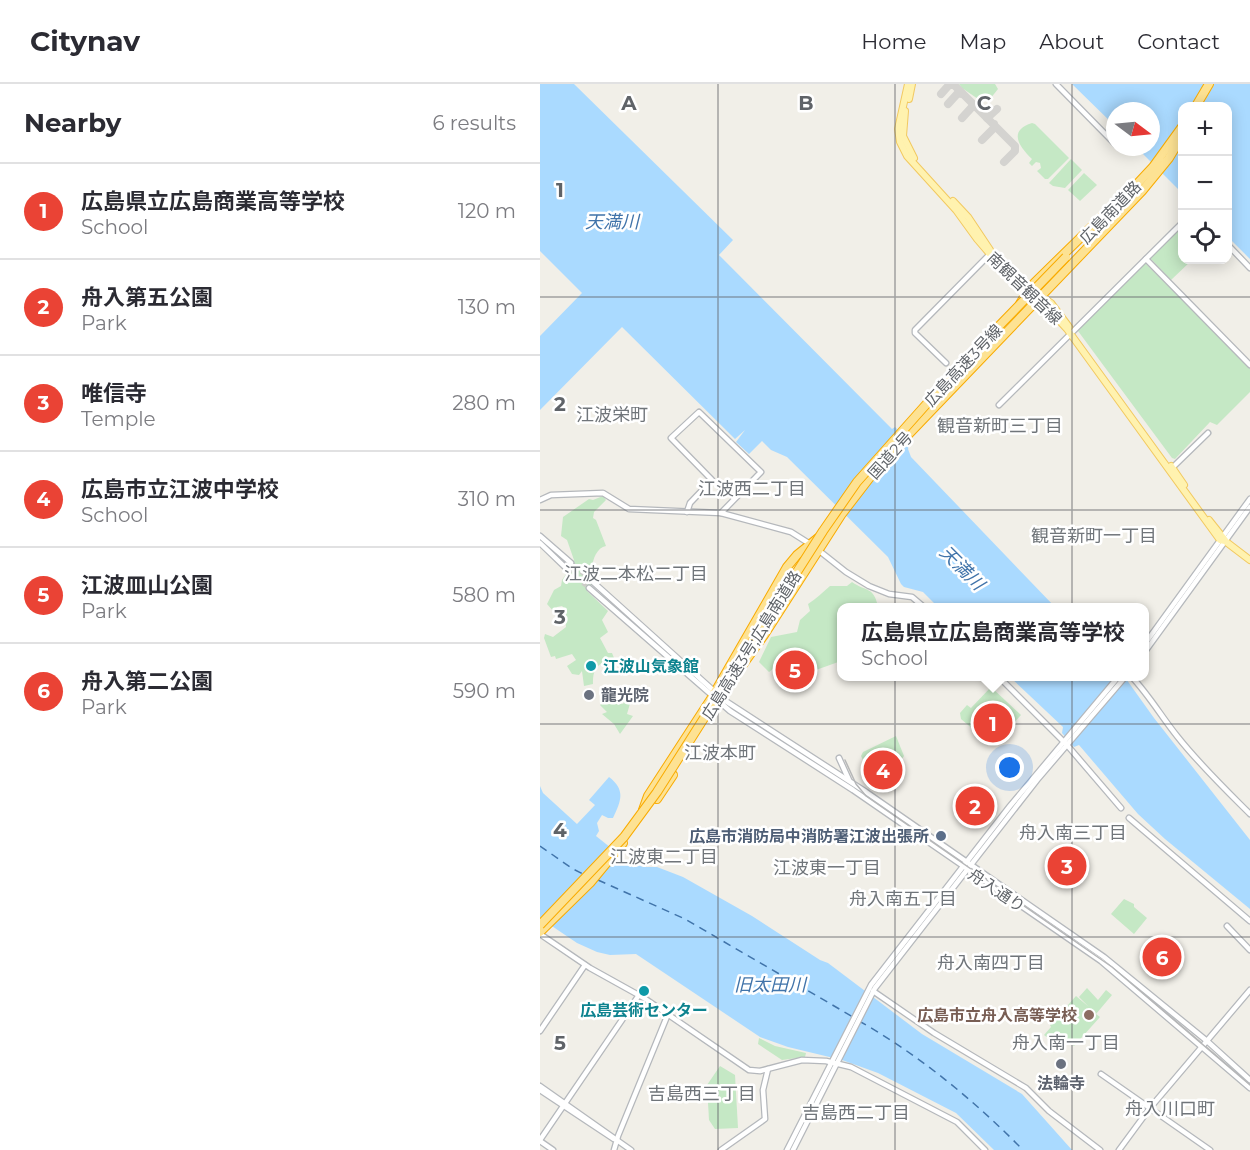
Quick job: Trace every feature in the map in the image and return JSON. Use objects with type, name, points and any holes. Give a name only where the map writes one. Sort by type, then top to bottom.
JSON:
[{"type":"highway","points":[[1198,102],[1209,84]]},
{"type":"highway","points":[[1204,102],[1215,84]]},
{"type":"highway","points":[[1156,170],[1178,134]]},
{"type":"highway","name":"広島南道路","points":[[1068,259],[1156,170],[1178,142]]},
{"type":"highway","name":"国道2号","points":[[540,933],[590,883],[638,823],[648,796],[716,696],[764,635],[839,518],[881,463],[1092,242],[1156,170]]},
{"type":"highway","name":"広島南道路","points":[[1068,259],[1128,193],[1156,170]]},
{"type":"highway","points":[[1027,289],[1128,193]]},
{"type":"highway","name":"広島高速3号線","points":[[914,418],[979,346],[1068,259]]},
{"type":"highway","name":"国道2号","points":[[998,341],[1016,316],[1027,289]]},
{"type":"highway","name":"広島高速3号;広島南道路","points":[[540,925],[610,852],[635,822],[678,760],[833,515],[871,465],[914,418]]},
{"type":"highway","name":"国道2号","points":[[716,696],[780,578],[796,555],[839,518]]},
{"type":"main road","name":"南観音観音線","points":[[910,84],[898,125],[903,149],[1008,275],[1056,309],[1222,539],[1250,560]]},
{"type":"main road","name":"南観音観音線","points":[[910,84],[903,126],[904,139],[911,154],[930,178],[963,211],[997,258],[1027,289]]},
{"type":"main road","name":"南観音観音線","points":[[1071,332],[1222,539]]},
{"type":"street","points":[[1056,84],[1106,135]]},
{"type":"street","points":[[999,405],[1178,227]]},
{"type":"street","points":[[1232,251],[1250,268]]},
{"type":"street","points":[[945,363],[915,333],[915,330],[990,254]]},
{"type":"street","points":[[1146,259],[1250,365]]},
{"type":"street","points":[[687,512],[690,503],[712,480],[671,438],[699,412],[760,471],[721,513]]},
{"type":"street","points":[[1172,468],[1208,433]]},
{"type":"street","points":[[540,500],[551,495],[603,493],[629,509],[721,513],[791,532],[869,586],[889,594],[912,597],[919,603]]},
{"type":"street","points":[[1149,645],[1250,499]]},
{"type":"street","points":[[1149,638],[1222,539],[1250,507]]},
{"type":"street","points":[[540,537],[571,563]]},
{"type":"street","points":[[540,543],[568,570]]},
{"type":"street","points":[[592,582],[716,696]]},
{"type":"street","points":[[589,588],[732,709]]},
{"type":"street","points":[[1003,681],[1066,742],[1121,808]]},
{"type":"street","points":[[787,1150],[870,993],[967,866],[1115,681]]},
{"type":"street","points":[[1066,742],[1122,681]]},
{"type":"street","points":[[1136,681],[1201,765],[1250,814]]},
{"type":"street","name":"舟入通り","points":[[732,709],[850,782],[967,866]]},
{"type":"street","name":"舟入通り","points":[[732,709],[1114,964],[1205,1044],[1250,1080]]},
{"type":"street","points":[[839,758],[850,782]]},
{"type":"street","points":[[1129,818],[1250,921]]},
{"type":"street","points":[[1227,926],[1250,950]]},
{"type":"street","points":[[540,933],[585,965],[668,1014],[749,1070],[756,1072],[802,1060],[834,1061],[865,1073],[957,1122],[984,1150]]},
{"type":"street","points":[[540,1031],[585,965]]},
{"type":"street","points":[[1119,1150],[1150,1108],[1250,990]]},
{"type":"street","points":[[870,993],[1026,1088],[1049,1111],[1100,1150]]},
{"type":"street","points":[[553,1150],[540,1140],[639,995]]},
{"type":"street","points":[[614,1150],[668,1014]]},
{"type":"street","name":"舟入通り","points":[[1205,1044],[1250,1088]]},
{"type":"street","points":[[793,1150],[834,1061]]},
{"type":"street","points":[[721,1150],[765,1119],[763,1090],[768,1069]]},
{"type":"street","points":[[1101,1074],[1210,1150]]},
{"type":"street","points":[[540,1088],[610,1138],[631,1150]]},
{"type":"green space","points":[[959,84],[995,84],[998,89],[990,99],[981,101]]},
{"type":"green space","points":[[1032,123],[1069,158],[1048,179],[1037,171],[1041,168],[1040,163],[1036,162],[1032,166],[1029,163],[1032,159],[1018,140],[1020,130]]},
{"type":"green space","points":[[1071,159],[1082,170],[1065,188],[1049,183]]},
{"type":"green space","points":[[1084,173],[1097,185],[1080,201],[1068,190]]},
{"type":"green space","points":[[1178,230],[1178,264],[1188,264],[1171,280],[1150,258]]},
{"type":"green space","points":[[1145,263],[1250,367],[1250,392],[1217,425],[1210,422],[1175,459],[1078,331]]},
{"type":"green space","points":[[603,496],[606,500],[594,512],[593,518],[596,520],[606,546],[596,555],[592,570],[594,579],[587,591],[608,611],[602,620],[608,632],[600,638],[608,653],[612,653],[614,658],[599,665],[594,673],[593,684],[584,686],[582,671],[579,675],[572,674],[567,666],[576,660],[572,654],[556,659],[555,656],[551,657],[544,638],[545,634],[553,637],[566,627],[564,608],[557,607],[554,612],[547,604],[554,590],[561,586],[574,560],[567,540],[561,536],[563,517],[589,499],[593,500]]},
{"type":"green space","points":[[852,582],[869,590],[877,603],[837,603],[837,662],[791,679],[784,665],[771,677],[782,662],[769,672],[759,662],[771,637],[797,632],[800,620],[810,611],[808,604],[830,586],[847,586]]},
{"type":"green space","points":[[991,687],[1021,715],[993,746],[961,719],[960,713],[967,705],[971,708]]},
{"type":"green space","points":[[610,698],[623,704],[626,698],[631,700],[627,714],[633,716],[620,734],[614,724],[602,714],[607,712],[600,705]]},
{"type":"green space","points":[[896,736],[904,756],[887,781],[867,768],[861,756],[863,752]]},
{"type":"green space","points":[[983,790],[993,797],[972,819],[962,807]]},
{"type":"green space","points":[[1124,899],[1134,904],[1134,907],[1147,918],[1134,934],[1111,914]]},
{"type":"green space","points":[[1162,941],[1177,954],[1160,972],[1146,959]]},
{"type":"green space","points":[[1087,988],[1098,1000],[1106,990],[1112,995],[1096,1014],[1100,1017],[1074,1046],[1063,1037],[1056,1044],[1044,1035],[1076,996],[1089,1007],[1079,997]]},
{"type":"green space","points":[[759,1038],[775,1046],[806,1053],[805,1057],[782,1060],[758,1044]]},
{"type":"green space","points":[[720,1066],[735,1075],[738,1128],[715,1129],[709,1120],[707,1085]]},
{"type":"water","name":"天満川","points":[[540,84],[574,84],[733,240],[719,255],[892,429],[895,427],[910,442],[908,449],[911,457],[1051,603],[934,603],[923,592],[904,587],[888,557],[787,457],[771,450],[762,441],[749,454],[736,442],[745,430],[735,439],[622,327],[540,410],[540,336],[582,293],[540,251]]},
{"type":"water","points":[[1072,84],[1250,84],[1250,259],[1232,241],[1232,102],[1178,102],[1178,189],[1145,156],[1160,156],[1160,102],[1106,102],[1106,117]]},
{"type":"water","points":[[1014,681],[1128,681],[1250,840],[1250,909],[1138,814],[1079,745],[1074,747],[1062,733],[1063,727]]},
{"type":"water","name":"旧太田川","points":[[609,777],[618,786],[620,801],[613,818],[602,815],[597,823],[599,831],[596,836],[622,859],[643,867],[657,867],[683,877],[828,963],[922,1034],[1022,1094],[1072,1150],[994,1150],[956,1113],[878,1073],[842,1060],[788,1047],[760,1037],[636,954],[610,955],[597,952],[577,943],[540,918],[540,786],[543,793],[577,824],[595,805],[589,800]]},
{"type":"ferry route","points":[[540,846],[583,874]]},
{"type":"ferry route","points":[[598,880],[685,919],[853,1017]]},
{"type":"ferry route","points":[[859,1021],[903,1048],[946,1080],[1023,1150]]},
{"type":"taxiway","points":[[941,94],[949,85],[954,85],[1015,146],[1015,151],[1004,162]]},
{"type":"taxiway","points":[[948,104],[958,93],[962,94]]},
{"type":"taxiway","points":[[962,118],[972,107],[976,107]]},
{"type":"taxiway","points":[[987,118],[997,109]]},
{"type":"taxiway","points":[[982,140],[994,128],[994,124]]},
{"type":"tunnel","points":[[571,563],[592,581]]},
{"type":"tunnel","points":[[568,570],[589,588]]},
{"type":"tram line","points":[[845,760],[856,784],[866,796],[1112,967],[1250,1085]]},
{"type":"place","name":"江波山気象館","points":[[591,666]]},
{"type":"place","name":"江波皿山公園","points":[[795,670]]},
{"type":"place","name":"龍光院","points":[[589,695]]},
{"type":"place","name":"広島県立広島商業高等学校","points":[[993,723]]},
{"type":"place","name":"広島市立江波中学校","points":[[883,770]]},
{"type":"place","name":"舟入第五公園","points":[[975,806]]},
{"type":"place","name":"広島市消防局中消防署江波出張所","points":[[941,836]]},
{"type":"place","name":"唯信寺","points":[[1067,866]]},
{"type":"place","name":"舟入第二公園","points":[[1162,957]]},
{"type":"place","name":"広島芸術センター","points":[[644,991]]},
{"type":"place","name":"広島市立舟入高等学校","points":[[1089,1015]]},
{"type":"place","name":"法輪寺","points":[[1061,1064]]},
{"type":"district","name":"江波栄町","points":[[612,415]]},
{"type":"district","name":"観音新町三丁目","points":[[1000,426]]},
{"type":"district","name":"江波西二丁目","points":[[752,489]]},
{"type":"district","name":"観音新町一丁目","points":[[1094,536]]},
{"type":"district","name":"江波二本松二丁目","points":[[636,574]]},
{"type":"district","name":"江波本町","points":[[720,753]]},
{"type":"district","name":"舟入南三丁目","points":[[1073,833]]},
{"type":"district","name":"江波東二丁目","points":[[664,857]]},
{"type":"district","name":"江波東一丁目","points":[[827,868]]},
{"type":"district","name":"舟入南五丁目","points":[[903,899]]},
{"type":"district","name":"舟入南四丁目","points":[[991,963]]},
{"type":"district","name":"舟入南一丁目","points":[[1066,1043]]},
{"type":"district","name":"吉島西三丁目","points":[[702,1094]]},
{"type":"district","name":"舟入川口町","points":[[1170,1109]]},
{"type":"district","name":"吉島西二丁目","points":[[856,1113]]}]
